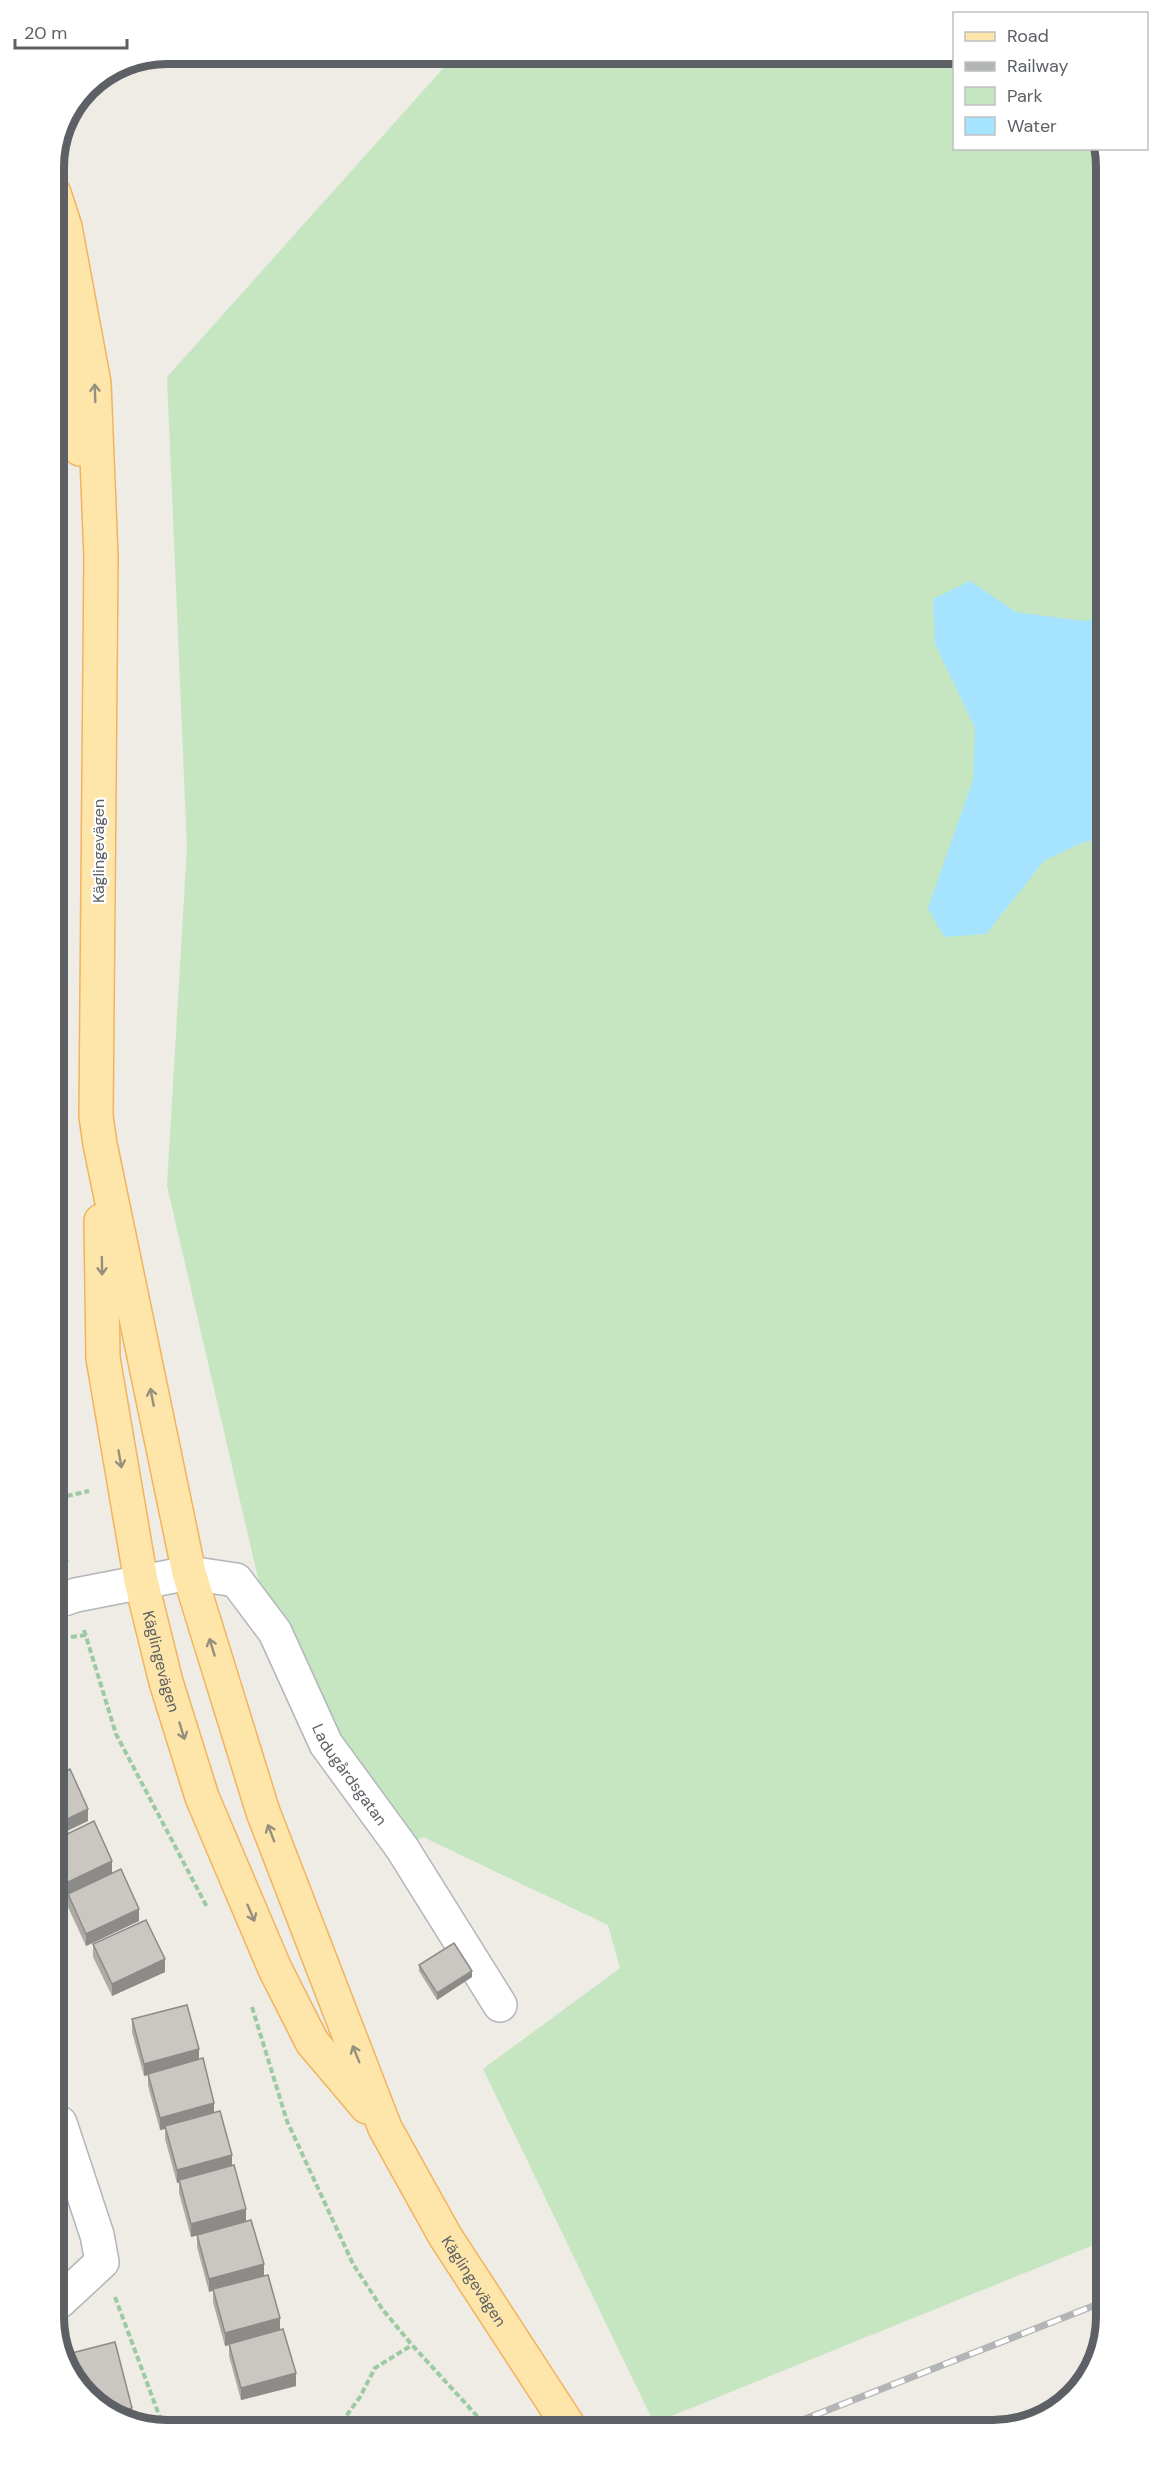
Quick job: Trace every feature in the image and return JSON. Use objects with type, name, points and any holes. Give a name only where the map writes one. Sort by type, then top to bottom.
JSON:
[{"type":"main road","name":"Käglingevägen","points":[[65,227],[94,383],[101,557],[96,1116],[189,1573],[262,1812],[385,2128],[446,2236],[565,2420]]},
{"type":"main road","name":"Käglingevägen","points":[[65,374],[101,557]]},
{"type":"main road","name":"Käglingevägen","points":[[100,1144],[103,1358],[141,1581],[166,1682],[202,1797],[275,1969],[312,2042],[385,2128]]},
{"type":"street","name":"Ladugårdsgatan","points":[[64,1599],[141,1581],[189,1573],[236,1580],[275,1632],[326,1744],[402,1848],[500,2005]]},
{"type":"street","points":[[64,2135],[97,2235],[102,2262],[64,2297]]},
{"type":"path","points":[[102,2262],[161,2420]]},
{"type":"path","points":[[343,2420],[360,2397],[375,2368],[412,2345]]},
{"type":"green space","points":[[447,64],[953,65],[953,150],[1094,150],[1096,2244],[661,2420],[653,2420],[483,2069],[620,1968],[608,1925],[423,1837],[386,1858],[261,1591],[167,1186],[187,847],[167,377]]},
{"type":"water","points":[[970,581],[1016,612],[1083,621],[1096,620],[1096,839],[1081,843],[1044,861],[986,934],[944,937],[928,908],[973,780],[975,728],[935,644],[933,599]]},
{"type":"building","points":[[70,1769],[88,1809],[64,1820],[64,1772]]},
{"type":"building","points":[[94,1821],[112,1861],[64,1884],[64,1835]]},
{"type":"building","points":[[121,1869],[139,1909],[86,1934],[68,1894]]},
{"type":"building","points":[[146,1920],[165,1959],[112,1984],[93,1944]]},
{"type":"building","points":[[454,1943],[472,1971],[437,1993],[419,1965]]},
{"type":"building","points":[[187,2005],[199,2049],[144,2064],[132,2019]]},
{"type":"building","points":[[203,2058],[214,2103],[160,2118],[148,2074]]},
{"type":"building","points":[[220,2111],[232,2155],[177,2170],[165,2126]]},
{"type":"building","points":[[234,2165],[246,2209],[191,2224],[179,2180]]},
{"type":"building","points":[[251,2220],[264,2264],[209,2279],[197,2235]]},
{"type":"building","points":[[268,2275],[280,2318],[225,2333],[213,2289]]},
{"type":"building","points":[[283,2329],[296,2373],[241,2388],[229,2344]]},
{"type":"building","points":[[115,2342],[132,2408],[123,2410],[105,2399],[86,2380],[71,2353]]},
{"type":"railway","points":[[802,2420],[1096,2305]]}]
